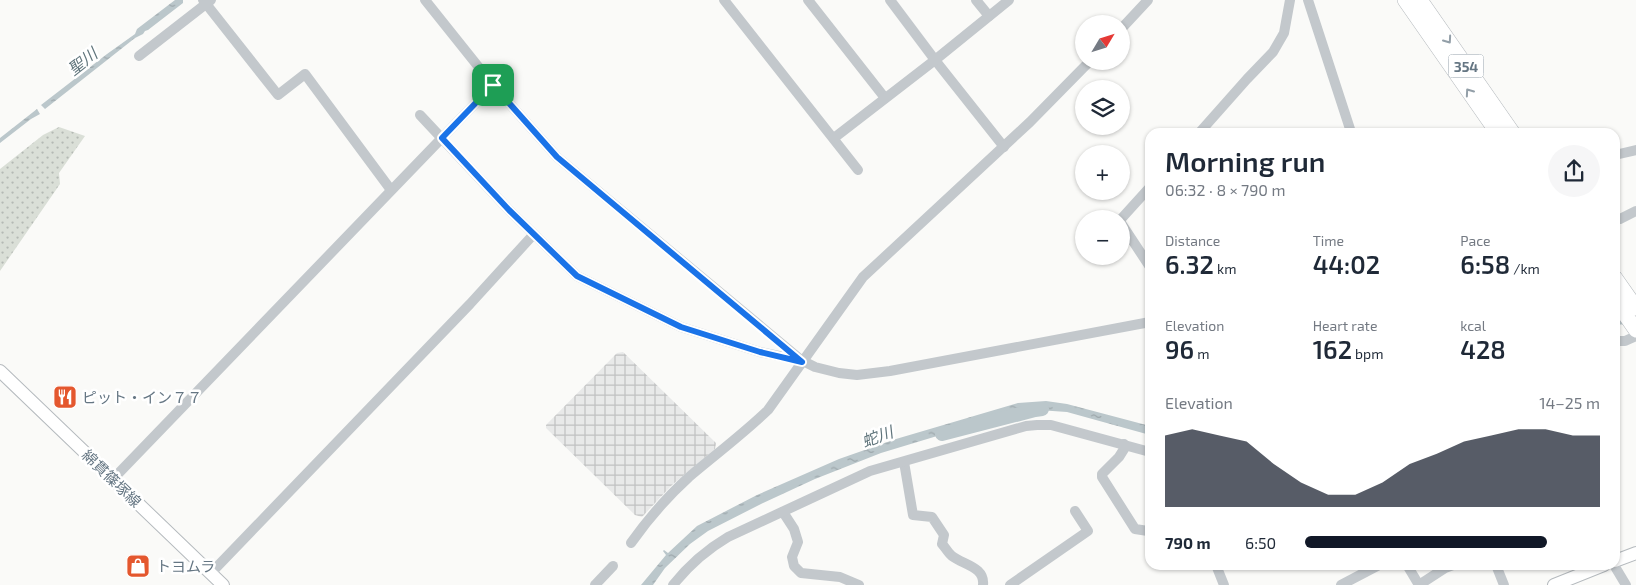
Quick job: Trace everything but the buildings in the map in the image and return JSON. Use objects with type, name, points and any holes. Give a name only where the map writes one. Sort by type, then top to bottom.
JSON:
[{"type":"highway","name":"354","points":[[1405,0],[1494,128]]},
{"type":"highway","name":"354","points":[[1420,0],[1509,128]]},
{"type":"highway","points":[[1624,302],[1636,330]]},
{"type":"main road","name":"綿貫篠塚線","points":[[0,371],[223,585]]},
{"type":"main road","points":[[1620,559],[1636,553]]},
{"type":"main road","points":[[1554,585],[1592,570]]},
{"type":"street","points":[[425,0],[493,85],[557,157],[802,362]]},
{"type":"street","points":[[724,0],[858,170]]},
{"type":"street","points":[[808,0],[885,98]]},
{"type":"street","points":[[890,0],[1004,147]]},
{"type":"street","points":[[976,0],[989,16]]},
{"type":"street","points":[[834,138],[1009,0]]},
{"type":"street","points":[[1130,19],[1148,0]]},
{"type":"street","points":[[1204,128],[1273,52],[1284,33],[1290,0]]},
{"type":"street","points":[[1308,0],[1351,128]]},
{"type":"street","points":[[139,56],[207,1],[278,95],[305,74],[391,190]]},
{"type":"street","points":[[631,543],[668,497],[768,410],[863,277],[1004,147],[1081,70]]},
{"type":"street","points":[[113,479],[493,85]]},
{"type":"street","points":[[420,115],[533,235],[577,276],[681,327],[760,352],[839,373],[857,375],[1145,323]]},
{"type":"street","points":[[1620,155],[1636,150]]},
{"type":"street","points":[[1129,210],[1145,193]]},
{"type":"street","points":[[1620,219],[1636,211]]},
{"type":"street","points":[[211,573],[470,304],[533,235]]},
{"type":"street","points":[[1130,237],[1145,259]]},
{"type":"street","points":[[1620,341],[1636,336]]},
{"type":"street","points":[[672,585],[706,550],[728,537],[870,471],[1004,432],[1037,425],[1058,427],[1145,450]]},
{"type":"street","points":[[1124,444],[1124,449],[1119,457],[1102,474],[1102,477],[1135,529],[1145,531]]},
{"type":"street","points":[[904,462],[913,515],[932,517],[944,535],[942,544],[952,556],[972,566],[983,577],[986,584]]},
{"type":"street","points":[[1010,585],[1088,532],[1076,511]]},
{"type":"street","points":[[783,512],[794,529],[798,542],[792,557],[794,566],[801,573],[840,577],[859,585]]},
{"type":"street","points":[[595,585],[613,566]]},
{"type":"street","points":[[1218,570],[1224,585]]},
{"type":"street","points":[[1341,585],[1370,570]]},
{"type":"street","points":[[1410,570],[1419,585],[1442,570]]},
{"type":"street","points":[[1498,570],[1504,585]]},
{"type":"street","points":[[1619,570],[1626,585]]},
{"type":"shaded area","points":[[59,127],[85,136],[59,173],[60,184],[0,271],[0,169],[43,135]]},
{"type":"shaded area","points":[[623,352],[716,443],[715,449],[672,485],[642,517],[635,515],[546,428],[546,425],[617,353]]},
{"type":"water","points":[[175,0],[183,0],[183,3],[45,109],[41,105],[135,34],[137,29]]},
{"type":"water","points":[[37,109],[40,114],[0,143],[0,138]]},
{"type":"water","points":[[1046,401],[1067,404],[1145,425],[1145,434],[1067,412],[1038,410],[990,420],[881,453],[815,479],[761,504],[708,531],[690,544],[665,568],[653,585],[641,585],[666,555],[664,550],[668,553],[697,526],[757,495],[839,459],[896,439],[1018,403]]},
{"type":"waterway","name":"蛇川","points":[[1620,318],[1636,316]]},
{"type":"waterway","name":"蛇川","points":[[942,434],[1042,409]]},
{"type":"place","name":"ピット・イン７７","points":[[65,397]]},
{"type":"place","name":"トヨムラ","points":[[138,566]]},
{"type":"route","points":[[493,85],[557,157],[802,362],[760,352],[681,327],[577,276],[533,235],[442,138],[493,85]]},
{"type":"water label","name":"聖川","points":[[82,61]]}]
